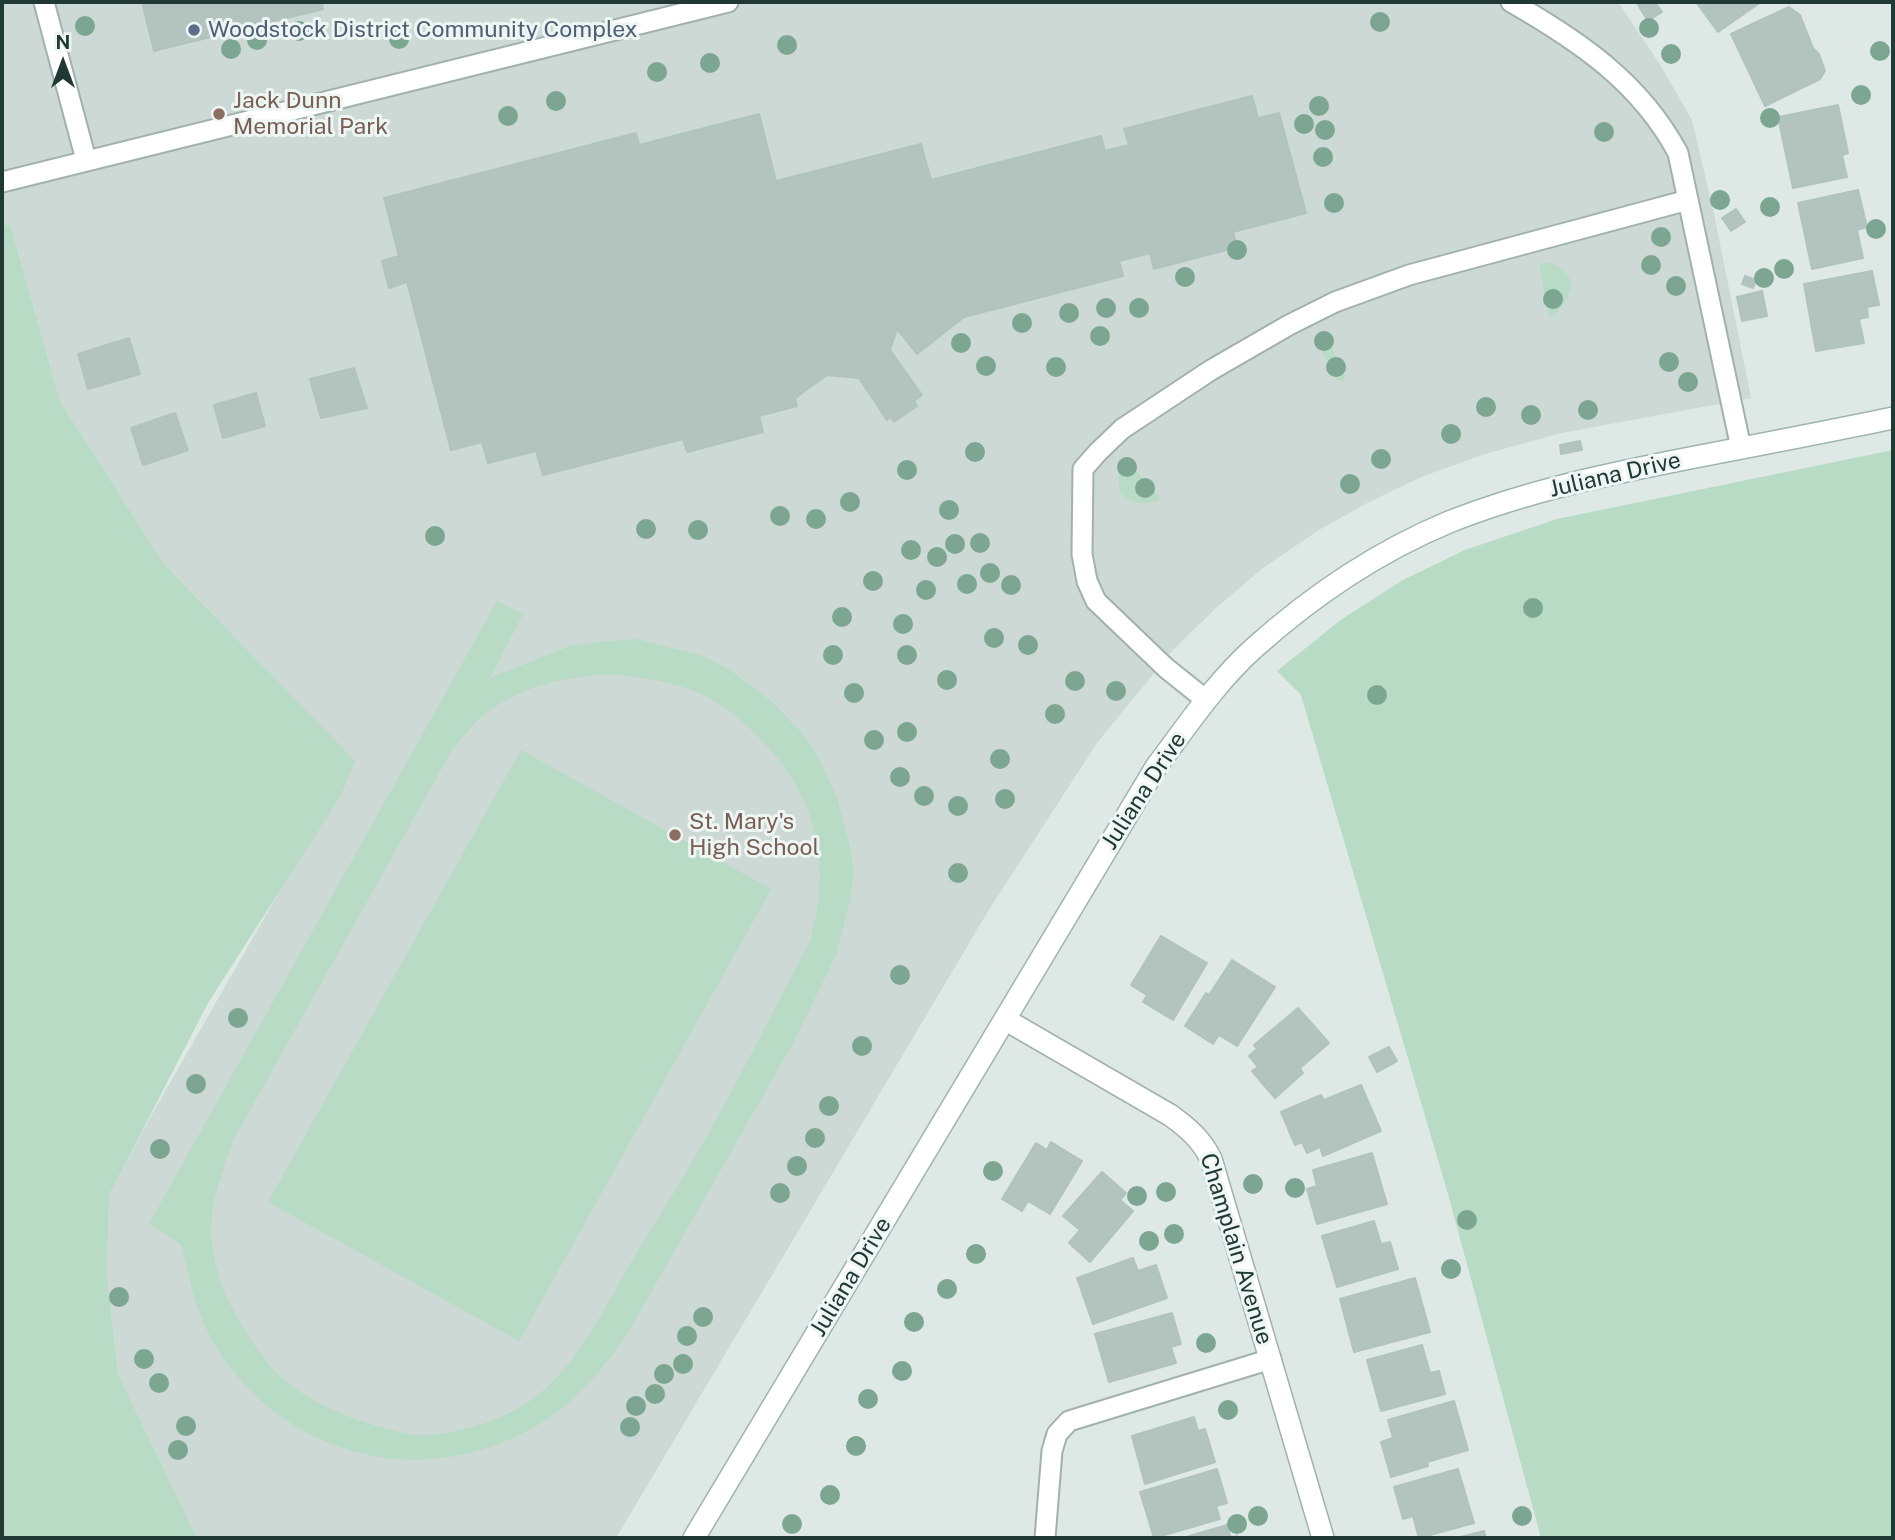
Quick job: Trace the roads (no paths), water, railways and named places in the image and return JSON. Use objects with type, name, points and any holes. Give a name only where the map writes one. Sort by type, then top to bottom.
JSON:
[{"type":"street","name":"Juliana Drive","points":[[694,1538],[1156,767],[1206,700],[1252,650],[1307,603],[1350,573],[1448,523],[1502,503],[1563,485],[1893,418]]},
{"type":"street","name":"Champlain Avenue","points":[[1006,1020],[1170,1115],[1192,1131],[1203,1144],[1211,1159],[1323,1538]]},
{"type":"lane","points":[[44,2],[86,160]]},
{"type":"lane","points":[[2,182],[728,2]]},
{"type":"lane","points":[[1511,2],[1567,35],[1602,61],[1655,114],[1678,153],[1741,448]]},
{"type":"lane","points":[[1206,700],[1166,668],[1096,601],[1087,581],[1082,554],[1083,470],[1098,452],[1132,421],[1211,370],[1335,302],[1409,275],[1688,200]]},
{"type":"lane","points":[[1045,1538],[1052,1451],[1057,1434],[1069,1421],[1271,1359]]},
{"type":"place","name":"Woodstock District Community Complex","points":[[194,30]]},
{"type":"place","name":"Jack Dunn Memorial Park","points":[[219,114]]},
{"type":"place","name":"St. Mary's High School","points":[[675,835]]}]
